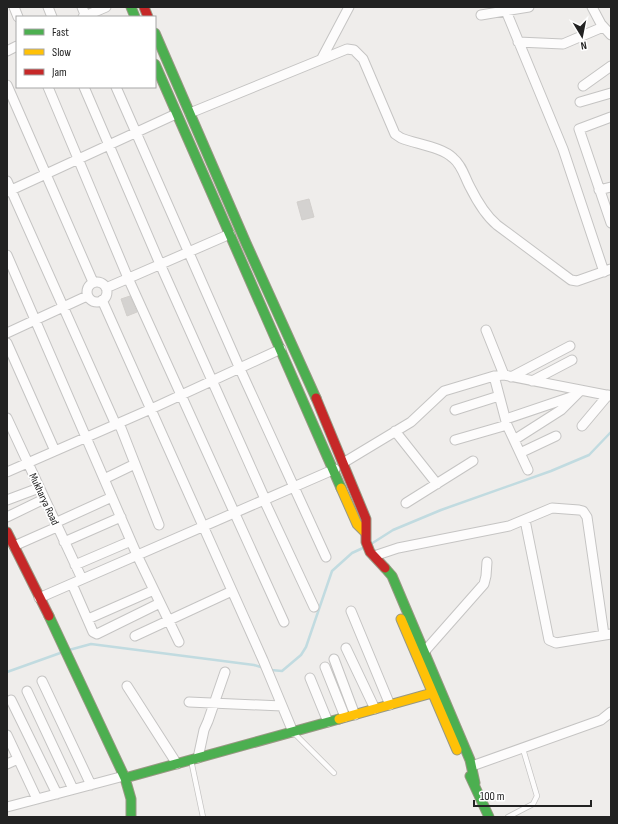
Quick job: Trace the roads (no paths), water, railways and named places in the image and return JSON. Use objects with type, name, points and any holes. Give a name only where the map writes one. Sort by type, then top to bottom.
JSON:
[{"type":"main road","points":[[156,35],[246,243],[301,362],[343,463],[366,519],[366,542],[374,556],[465,768],[475,783],[489,817]]},
{"type":"main road","points":[[156,66],[359,527],[365,532]]},
{"type":"main road","points":[[8,536],[67,652],[125,777],[131,799],[132,817]]},
{"type":"main road","points":[[374,556],[392,576],[472,766],[475,783]]},
{"type":"main road","points":[[125,777],[432,693]]},
{"type":"street","points":[[87,16],[106,7]]},
{"type":"street","points":[[322,58],[349,7]]},
{"type":"street","points":[[481,15],[529,7]]},
{"type":"street","points":[[594,8],[603,27],[611,35]]},
{"type":"street","points":[[190,113],[322,58],[347,49],[354,50],[364,58],[395,134],[401,138],[445,152],[453,157],[459,164],[470,187],[489,219],[571,280],[578,282],[608,270],[562,149],[506,11]]},
{"type":"street","points":[[518,42],[563,44],[603,27]]},
{"type":"street","points":[[7,51],[16,46]]},
{"type":"street","points":[[583,86],[611,66]]},
{"type":"street","points":[[7,85],[93,282]]},
{"type":"street","points":[[48,88],[128,278],[284,622]]},
{"type":"street","points":[[84,88],[264,500],[314,607]]},
{"type":"street","points":[[116,88],[188,252],[326,557]]},
{"type":"street","points":[[580,102],[611,93]]},
{"type":"street","points":[[9,191],[176,114]]},
{"type":"street","points":[[611,117],[579,130],[611,223]]},
{"type":"street","points":[[7,181],[9,191],[135,464],[159,525]]},
{"type":"street","points":[[599,190],[611,187]]},
{"type":"street","points":[[106,288],[230,234]]},
{"type":"street","points":[[7,255],[137,555],[179,642]]},
{"type":"street","points":[[93,282],[101,282],[106,288],[107,295],[102,300],[92,301],[87,296],[87,289],[93,282]]},
{"type":"street","points":[[7,333],[87,296]]},
{"type":"street","points":[[102,300],[263,660],[293,732]]},
{"type":"street","points":[[486,330],[508,376]]},
{"type":"street","points":[[7,343],[55,451]]},
{"type":"street","points":[[508,376],[570,346]]},
{"type":"street","points":[[7,472],[181,396],[281,349]]},
{"type":"street","points":[[532,381],[572,360]]},
{"type":"street","points":[[343,463],[411,422],[444,391],[494,376],[508,376],[579,393],[609,396]]},
{"type":"street","points":[[494,376],[506,422],[528,470]]},
{"type":"street","points":[[455,440],[506,422],[579,393]]},
{"type":"street","points":[[514,440],[561,410],[579,393]]},
{"type":"street","points":[[455,410],[499,396]]},
{"type":"street","points":[[582,426],[609,396]]},
{"type":"street","name":"Mukharya Road","points":[[7,418],[82,579]]},
{"type":"street","points":[[395,431],[437,484]]},
{"type":"street","points":[[520,453],[556,436]]},
{"type":"street","points":[[406,503],[473,461]]},
{"type":"street","points":[[104,479],[135,464]]},
{"type":"street","points":[[39,598],[334,469]]},
{"type":"street","points":[[7,500],[39,488]]},
{"type":"street","points":[[14,546],[112,497]]},
{"type":"street","points":[[7,518],[44,499]]},
{"type":"street","points":[[374,556],[398,548],[509,526],[548,509],[557,507],[579,510],[586,514],[607,635],[556,643],[549,640],[525,520]]},
{"type":"street","points":[[64,542],[121,517]]},
{"type":"street","points":[[75,565],[131,541]]},
{"type":"street","points":[[424,652],[484,584],[487,562]]},
{"type":"street","points":[[72,584],[93,632],[100,634],[160,603]]},
{"type":"street","points":[[88,619],[154,590]]},
{"type":"street","points":[[135,636],[232,591]]},
{"type":"street","points":[[351,612],[390,705]]},
{"type":"street","points":[[346,648],[375,709]]},
{"type":"street","points":[[334,659],[355,715]]},
{"type":"street","points":[[325,667],[345,717]]},
{"type":"street","points":[[194,759],[211,704],[225,672]]},
{"type":"street","points":[[310,678],[328,722]]},
{"type":"street","points":[[42,681],[91,785]]},
{"type":"street","points":[[126,686],[177,764]]},
{"type":"street","points":[[27,691],[73,789]]},
{"type":"street","points":[[11,700],[57,794]]},
{"type":"street","points":[[189,702],[282,706]]},
{"type":"street","points":[[472,766],[595,722],[606,717],[611,712]]},
{"type":"street","points":[[595,722],[611,724]]},
{"type":"street","points":[[7,735],[37,799]]},
{"type":"street","points":[[7,764],[18,759]]},
{"type":"street","points":[[7,807],[125,777]]},
{"type":"lane","points":[[293,732],[334,773]]},
{"type":"lane","points":[[508,817],[533,804],[537,796],[523,749]]},
{"type":"lane","points":[[194,759],[203,817]]},
{"type":"waterway","points":[[371,544],[393,530],[441,510],[551,471],[589,455],[611,432]]},
{"type":"waterway","points":[[271,670],[282,671],[301,655],[306,647],[332,571],[352,553],[365,547]]},
{"type":"waterway","points":[[69,650],[91,644],[254,665],[264,668]]},
{"type":"waterway","points":[[7,672],[63,652]]}]
